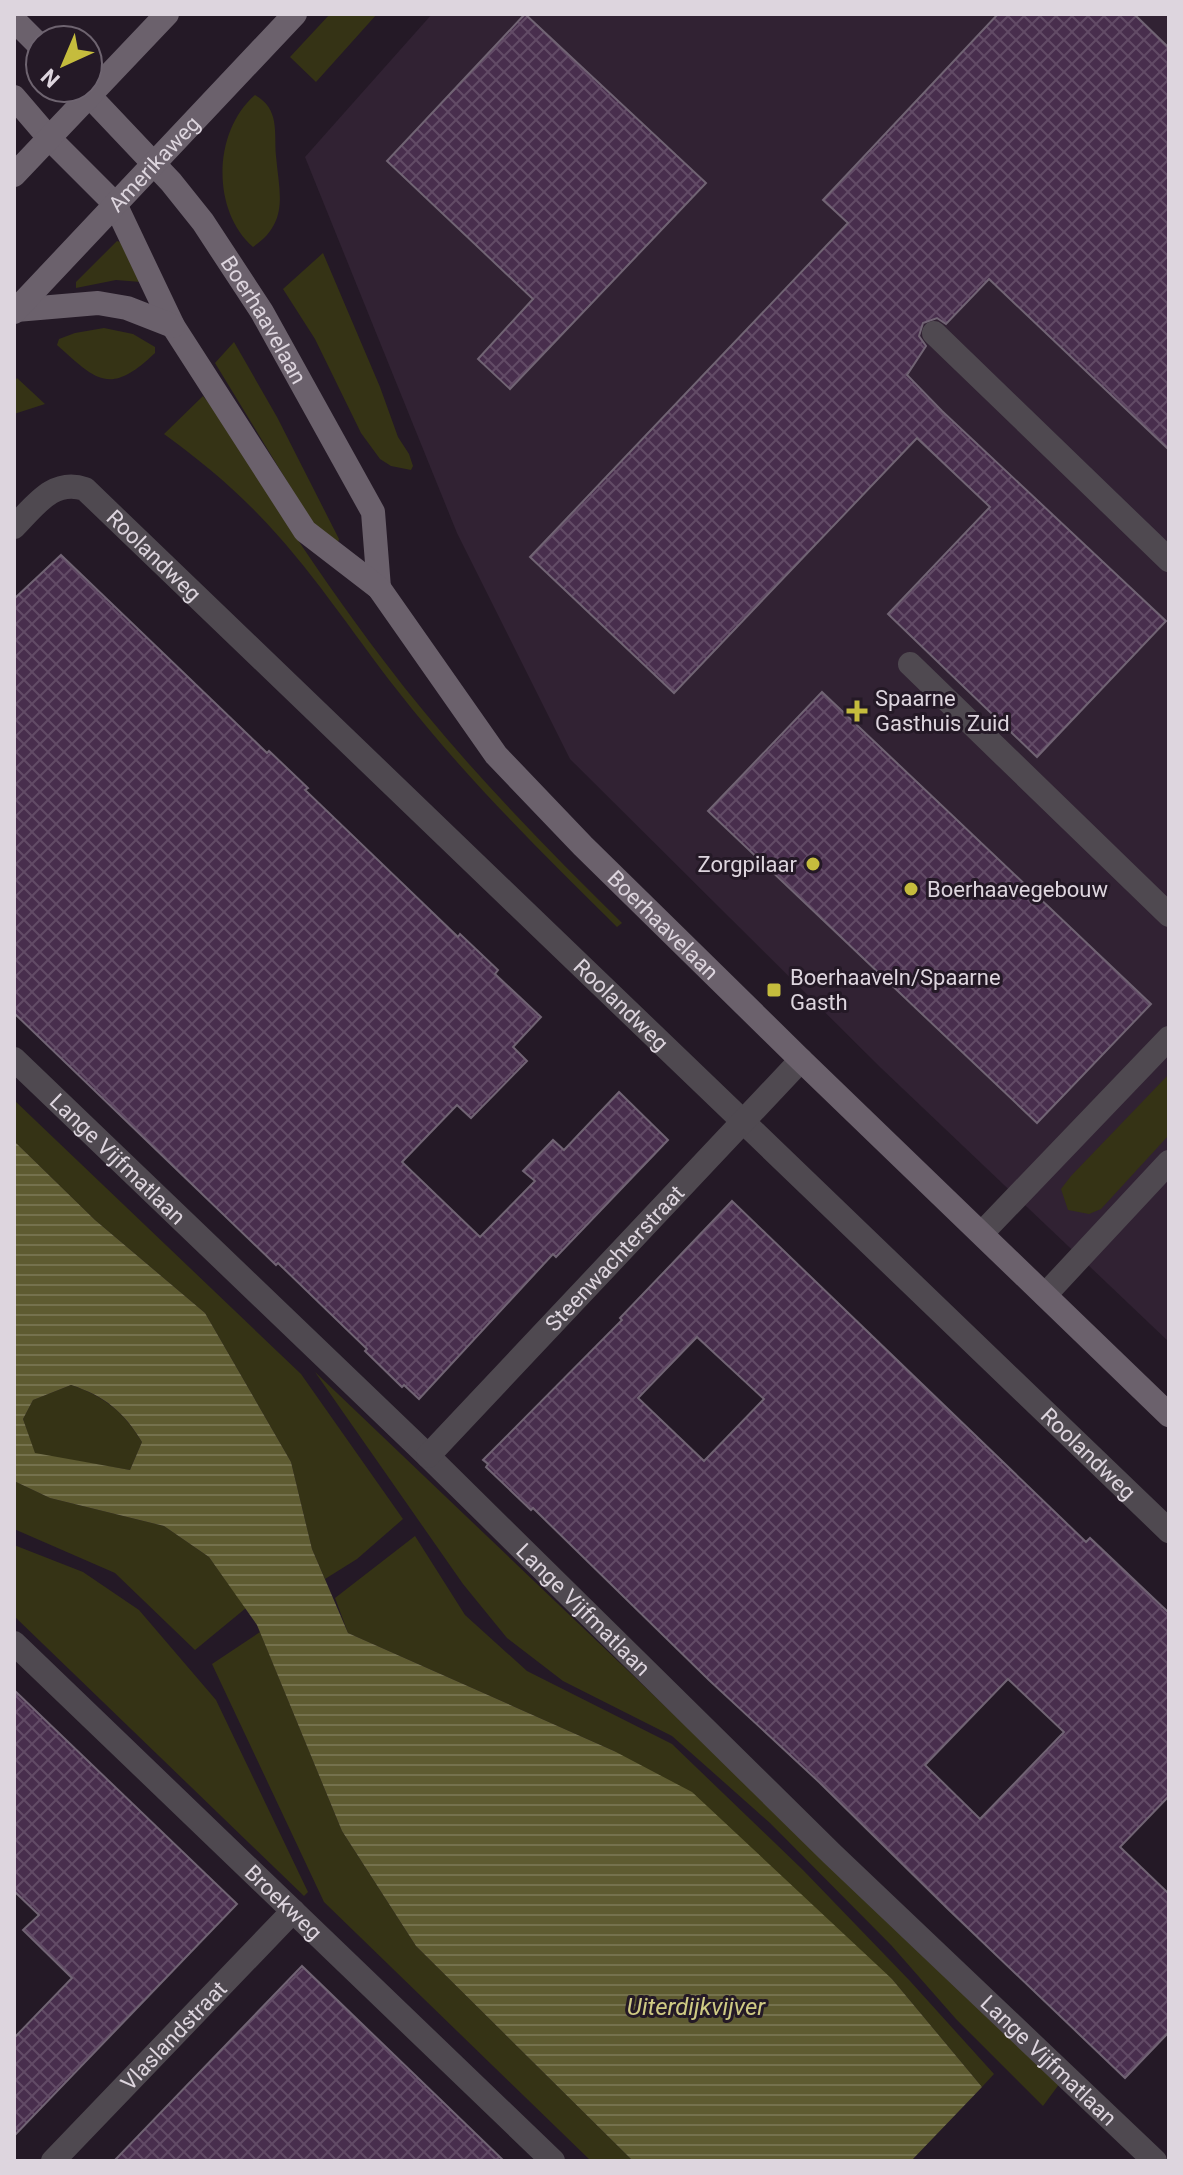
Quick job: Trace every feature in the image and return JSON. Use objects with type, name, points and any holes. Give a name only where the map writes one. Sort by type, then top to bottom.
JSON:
[{"type":"main road","points":[[104,75],[167,14]]},
{"type":"main road","name":"Amerikaweg","points":[[15,311],[295,14]]},
{"type":"main road","name":"Boerhaavelaan","points":[[14,97],[50,139],[115,204],[173,326],[305,531],[379,588],[496,755],[583,846],[801,1060],[1169,1415]]},
{"type":"main road","points":[[14,175],[50,139],[77,104]]},
{"type":"main road","name":"Boerhaavelaan","points":[[97,104],[203,222],[243,280],[373,512],[379,588]]},
{"type":"main road","points":[[15,311],[98,303],[127,308],[173,326]]},
{"type":"street","points":[[934,333],[1169,560]]},
{"type":"street","name":"Roolandweg","points":[[14,527],[50,492],[71,484],[85,489],[1169,1531]]},
{"type":"street","points":[[910,664],[1169,915]]},
{"type":"street","points":[[982,1233],[1169,1038]]},
{"type":"street","name":"Lange Vijfmatlaan","points":[[14,1059],[428,1456],[832,1854],[1155,2161]]},
{"type":"street","name":"Steenwachterstraat","points":[[428,1456],[801,1060]]},
{"type":"street","points":[[1045,1295],[1169,1162]]},
{"type":"street","name":"Broekweg","points":[[14,1643],[553,2161]]},
{"type":"street","name":"Vlaslandstraat","points":[[53,2161],[293,1911]]},
{"type":"shaded area","points":[[330,14],[377,14],[316,82],[290,57]]},
{"type":"shaded area","name":"Spaarne Gasthuis Zuid","points":[[432,14],[1169,14],[1169,1342],[880,1067],[570,759],[457,533],[305,157]]},
{"type":"shaded area","points":[[255,95],[269,107],[274,122],[280,206],[273,227],[253,247],[239,231],[230,213],[222,171],[231,129],[241,110]]},
{"type":"shaded area","points":[[117,241],[141,282],[116,280],[76,288],[76,282]]},
{"type":"shaded area","points":[[323,253],[398,437],[409,454],[413,466],[411,470],[391,466],[380,459],[361,433],[315,339],[283,289]]},
{"type":"shaded area","points":[[104,328],[133,334],[155,347],[155,353],[126,375],[104,379],[94,375],[57,345],[59,339],[75,333]]},
{"type":"shaded area","points":[[234,342],[277,417],[339,539],[338,543],[313,524],[215,363]]},
{"type":"shaded area","points":[[17,378],[45,404],[14,414],[14,382]]},
{"type":"shaded area","points":[[203,396],[318,570],[411,696],[498,796],[622,923],[617,927],[448,752],[276,534],[224,482],[164,434]]},
{"type":"shaded area","points":[[1169,1074],[1169,1135],[1101,1209],[1089,1214],[1068,1210],[1061,1189]]},
{"type":"shaded area","points":[[14,1100],[301,1374],[403,1519],[357,1559],[325,1579],[312,1549],[291,1462],[205,1313],[95,1220],[14,1141]]},
{"type":"shaded area","points":[[315,1372],[1060,2083],[1043,2106],[770,1823],[672,1736],[563,1681],[507,1638],[463,1584]]},
{"type":"shaded area","points":[[71,1385],[112,1406],[135,1431],[142,1442],[130,1470],[35,1454],[23,1419],[33,1400]]},
{"type":"shaded area","points":[[14,1481],[50,1498],[164,1526],[209,1557],[246,1608],[195,1650],[115,1573],[14,1529]]},
{"type":"shaded area","points":[[415,1536],[465,1615],[527,1671],[672,1744],[803,1870],[994,2074],[982,2087],[892,1979],[614,1751],[348,1633],[335,1598]]},
{"type":"shaded area","points":[[14,1545],[83,1572],[139,1610],[216,1700],[308,1892],[304,1896],[14,1616]]},
{"type":"shaded area","points":[[260,1632],[342,1831],[416,1946],[633,2161],[591,2161],[324,1902],[212,1664]]},
{"type":"water","name":"Uiterdijkvijver","points":[[14,1141],[95,1220],[205,1313],[291,1462],[312,1549],[348,1633],[614,1751],[692,1792],[892,1979],[982,2087],[911,2161],[633,2161],[416,1946],[342,1831],[257,1625],[209,1557],[164,1526],[50,1498],[14,1481]],"holes":[[[71,1385],[112,1406],[142,1442],[130,1470],[35,1453],[23,1419],[33,1400]]]},
{"type":"building","points":[[525,14],[706,183],[510,389],[478,359],[533,299],[387,161]]},
{"type":"building","points":[[998,14],[1134,14],[1169,48],[1169,450],[989,279],[946,324],[937,318],[923,323],[919,336],[926,346],[907,375],[1166,621],[1037,757],[888,614],[990,507],[917,438],[674,693],[530,557],[848,223],[823,200]]},
{"type":"building","points":[[61,555],[267,753],[269,751],[308,788],[305,790],[458,937],[460,934],[498,970],[495,974],[541,1017],[513,1047],[527,1061],[471,1118],[457,1105],[402,1162],[480,1237],[535,1181],[523,1171],[553,1140],[564,1150],[619,1092],[668,1140],[556,1257],[553,1254],[419,1399],[404,1385],[402,1387],[278,1263],[276,1265],[14,1013],[14,599]]},
{"type":"building","name":"Boerhaavegebouw","points":[[822,692],[1151,1004],[1037,1123],[708,811]]},
{"type":"building","points":[[732,1201],[1086,1542],[1090,1538],[1169,1613],[1169,1796],[1120,1847],[1169,1894],[1169,2032],[1125,2078],[533,1508],[531,1510],[486,1467],[488,1464],[483,1460],[622,1320],[620,1318]],"holes":[[[697,1337],[764,1399],[704,1461],[638,1398]],[[1008,1679],[1064,1732],[980,1819],[925,1765]]]},
{"type":"building","points":[[14,1690],[237,1904],[14,2136],[14,2038],[72,1978],[23,1930],[39,1915],[14,1891]]},
{"type":"building","points":[[302,1966],[418,2078],[504,2161],[114,2161]]},
{"type":"place","name":"Spaarne Gasthuis Zuid","points":[[857,711]]},
{"type":"place","name":"Zorgpilaar","points":[[813,864]]},
{"type":"place","name":"Boerhaavegebouw","points":[[911,889]]},
{"type":"place","name":"Boerhaaveln/Spaarne Gasth","points":[[774,990]]}]
